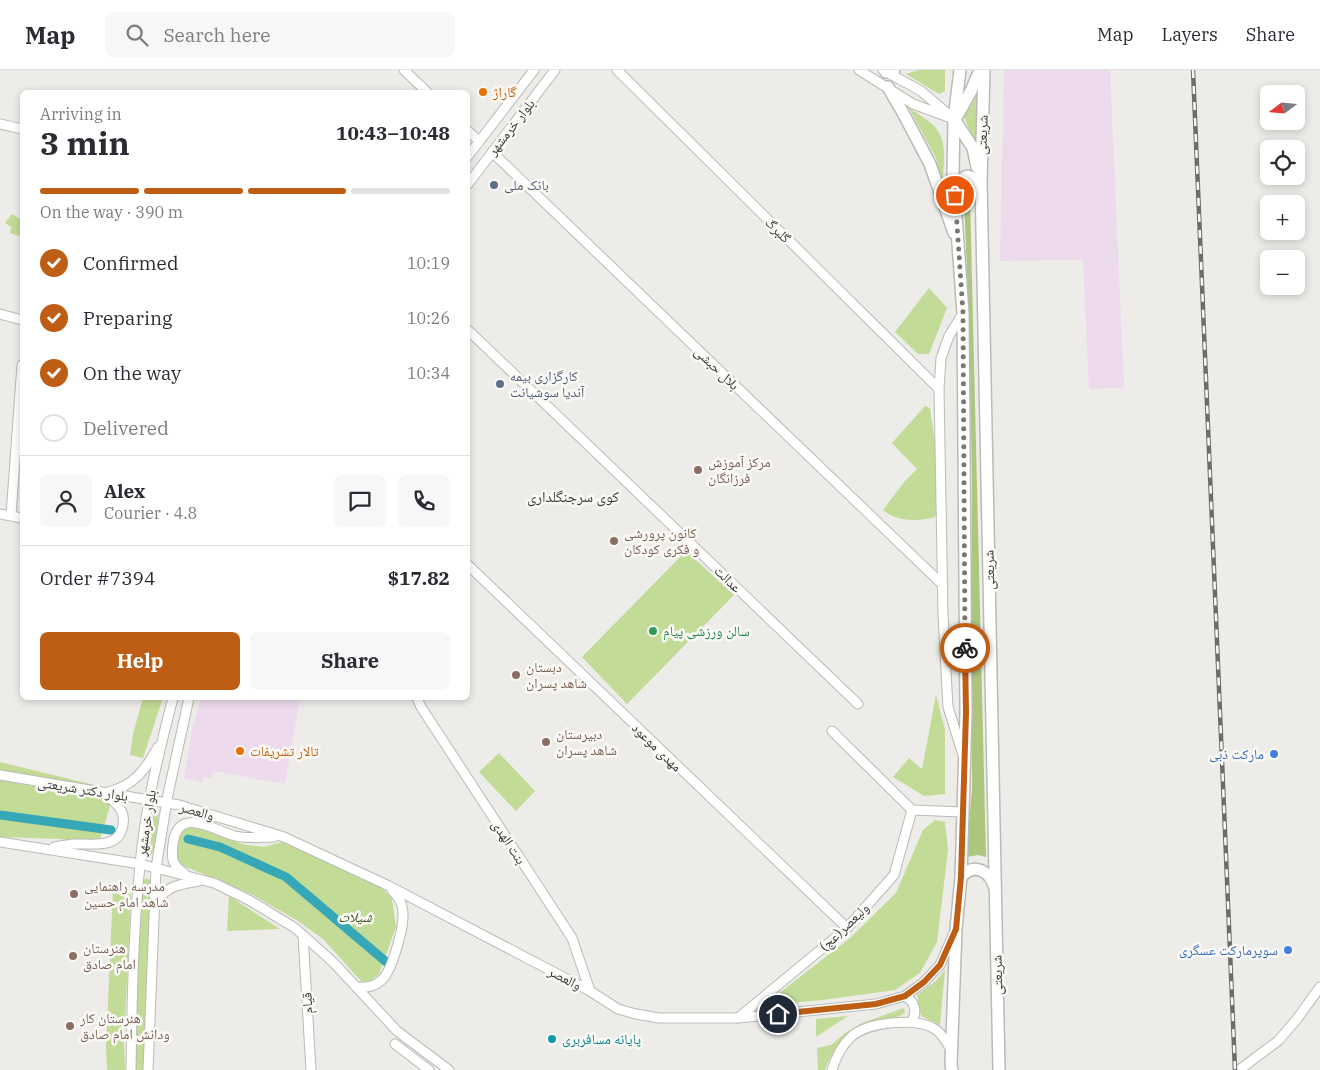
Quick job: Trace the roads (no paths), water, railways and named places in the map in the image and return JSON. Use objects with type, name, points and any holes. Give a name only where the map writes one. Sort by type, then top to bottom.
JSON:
[{"type":"highway","name":"شریعتی","points":[[958,244],[953,175],[954,119],[960,70]]},
{"type":"highway","points":[[980,70],[971,91],[954,119],[973,148],[981,181]]},
{"type":"highway","name":"شریعتی","points":[[984,70],[981,181],[999,1070]]},
{"type":"highway","points":[[888,87],[930,164],[958,244],[963,313],[966,703],[961,877],[956,929],[951,1050],[952,1070]]},
{"type":"highway","points":[[955,195],[956,182],[967,176],[974,178],[978,187],[982,221]]},
{"type":"highway","points":[[961,877],[966,871],[978,870],[985,872],[992,879],[996,892]]},
{"type":"street","points":[[404,70],[425,90]]},
{"type":"street","name":"بلوار خرمشهر","points":[[470,153],[534,70]]},
{"type":"street","name":"بلوار خرمشهر","points":[[470,181],[555,70]]},
{"type":"street","name":"گلبرگ","points":[[617,70],[940,389]]},
{"type":"street","points":[[859,70],[913,104],[954,119]]},
{"type":"street","points":[[888,71],[921,91],[954,119]]},
{"type":"street","points":[[913,104],[921,91]]},
{"type":"street","points":[[0,124],[20,129]]},
{"type":"street","points":[[470,133],[479,141]]},
{"type":"street","name":"بلال حبشی","points":[[492,152],[943,585]]},
{"type":"street","points":[[963,313],[949,336],[941,358],[940,389],[943,585],[948,707],[964,758]]},
{"type":"street","points":[[0,314],[20,319]]},
{"type":"street","name":"عدالت","points":[[470,332],[858,704]]},
{"type":"street","points":[[11,515],[20,392]]},
{"type":"street","points":[[0,514],[20,517]]},
{"type":"street","name":"مهدی موعود","points":[[470,567],[847,928]]},
{"type":"street","name":"بلوار خرمشهر","points":[[131,1070],[132,983],[140,864],[149,800],[172,700]]},
{"type":"street","name":"بلوار خرمشهر","points":[[148,1070],[156,868],[166,803],[182,725],[189,700]]},
{"type":"street","name":"بنت الهدی","points":[[418,700],[572,938],[590,991]]},
{"type":"street","points":[[832,731],[912,810],[962,812]]},
{"type":"street","points":[[103,792],[130,784],[149,763],[162,738]]},
{"type":"street","name":"بلوار دکتر شریعتی","points":[[0,775],[166,803]]},
{"type":"street","points":[[44,849],[74,844],[103,845],[118,837],[124,822],[123,814],[117,804],[103,792]]},
{"type":"street","name":"والعصر","points":[[166,803],[179,805],[284,837],[389,886],[590,991],[618,1009],[659,1018],[738,1018],[876,1004],[905,996],[924,982],[940,965],[956,929]]},
{"type":"street","name":"ولیعصر(عج)","points":[[738,1018],[847,928],[894,876],[912,810]]},
{"type":"street","points":[[187,876],[175,866],[172,857],[174,837],[181,825],[191,822],[202,824],[236,836],[284,837]]},
{"type":"street","points":[[0,842],[140,864],[214,883],[249,900],[278,917],[303,935],[357,987],[383,1018],[397,1031],[449,1070]]},
{"type":"street","points":[[154,903],[164,892],[173,886],[202,880]]},
{"type":"street","points":[[357,987],[378,983],[387,974],[391,966],[402,930],[403,916],[399,898],[389,886]]},
{"type":"street","name":"قیام","points":[[303,935],[311,1070]]},
{"type":"street","points":[[1239,1070],[1278,1041],[1320,987]]},
{"type":"street","points":[[905,996],[913,1003],[915,1008],[914,1018],[911,1022]]},
{"type":"street","points":[[832,1070],[842,1046],[852,1036],[864,1029],[878,1025],[911,1022],[923,1024],[934,1029],[944,1037],[951,1050]]},
{"type":"street","points":[[395,1044],[429,1070]]},
{"type":"waterway","points":[[0,815],[111,830]]},
{"type":"waterway","points":[[188,839],[220,847],[286,877],[391,966]]},
{"type":"railway","points":[[1193,70],[1235,1070]]},
{"type":"place","name":"گاراژ","points":[[483,92]]},
{"type":"place","name":"بانک ملی","points":[[494,185]]},
{"type":"place","name":"کارگزاری بیمه آندیا سوشیانت","points":[[500,384]]},
{"type":"place","name":"مرکز آموزش فرزانگان","points":[[698,470]]},
{"type":"place","name":"کانون پرورشی و فکری کودکان","points":[[614,541]]},
{"type":"place","name":"سالن ورزشی پیام","points":[[653,631]]},
{"type":"place","name":"دبستان شاهد پسران","points":[[516,675]]},
{"type":"place","name":"دبیرستان شاهد پسران","points":[[546,742]]},
{"type":"place","name":"تالار تشریفات","points":[[240,751]]},
{"type":"place","name":"مارکت ذبی","points":[[1274,754]]},
{"type":"place","name":"مدرسه راهنمایی شاهد امام حسین","points":[[74,894]]},
{"type":"place","name":"سوپرمارکت عسگری","points":[[1288,950]]},
{"type":"place","name":"هنرستان امام صادق","points":[[73,956]]},
{"type":"place","name":"هنرستان کار ودانش امام صادق","points":[[70,1026]]},
{"type":"place","name":"پایانه مسافربری","points":[[552,1039]]},
{"type":"district","name":"کوی سرجنگلداری","points":[[573,496]]},
{"type":"park label","name":"شیلات","points":[[355,917]]}]
